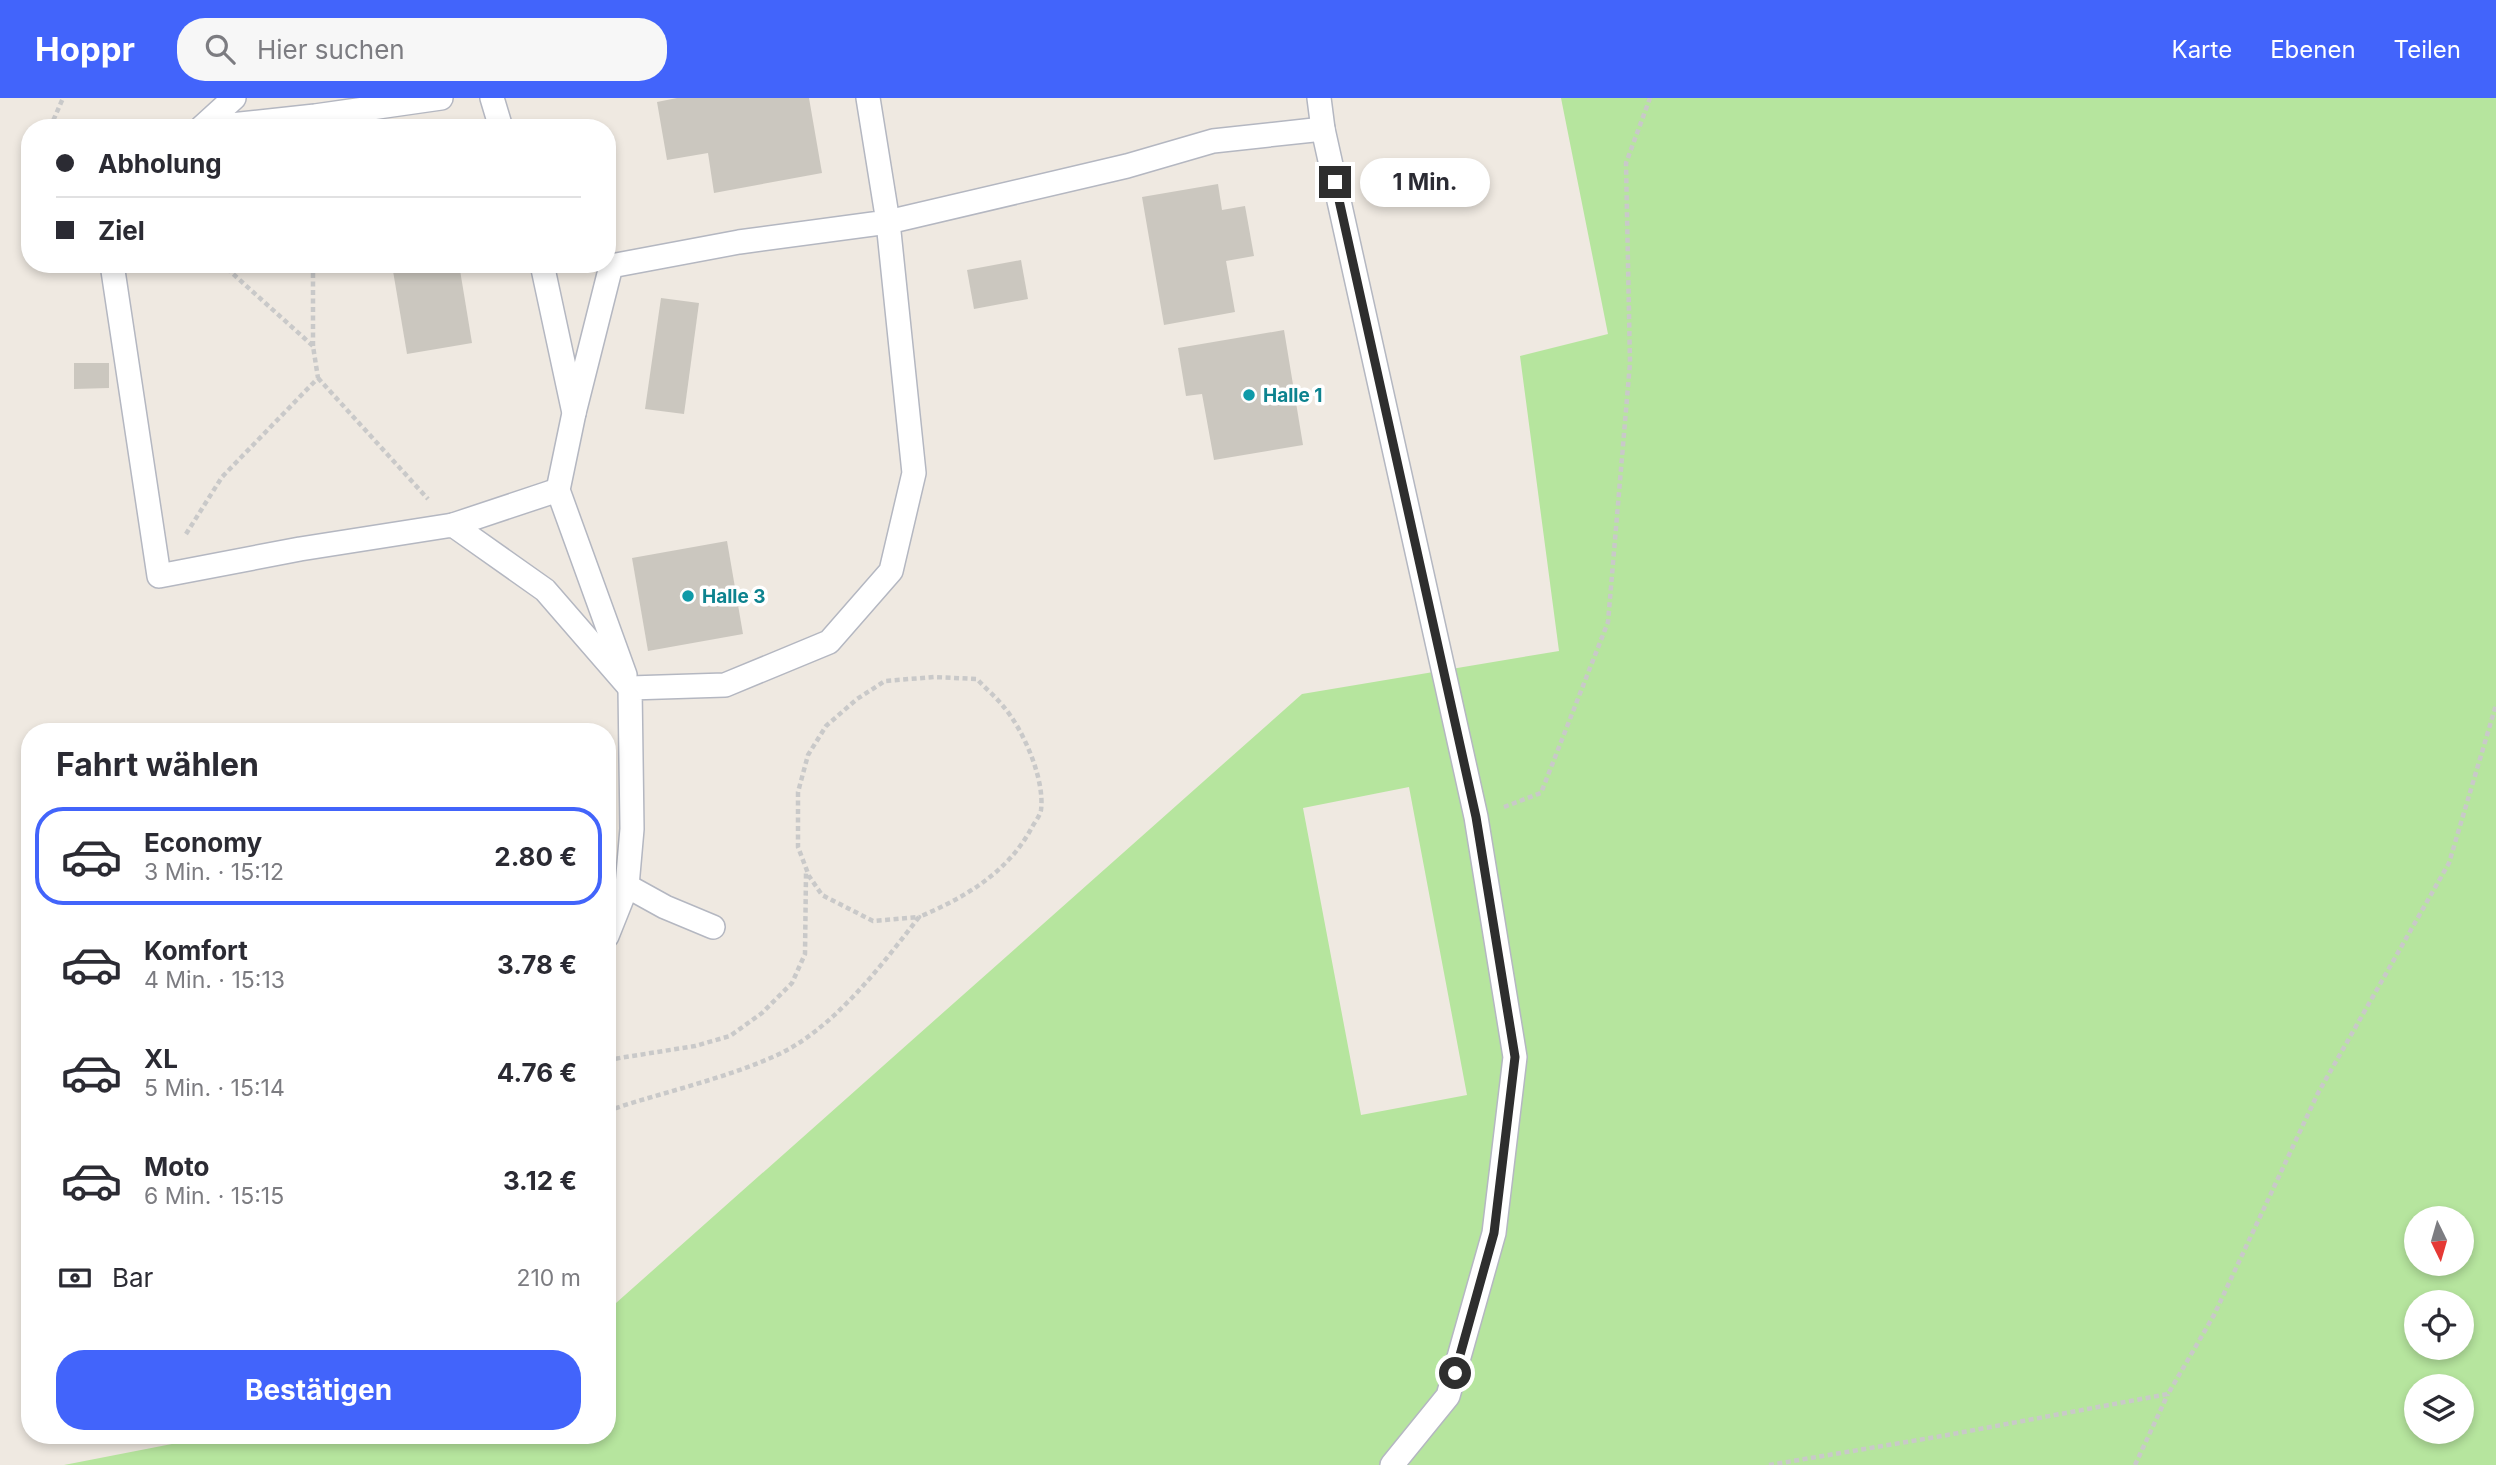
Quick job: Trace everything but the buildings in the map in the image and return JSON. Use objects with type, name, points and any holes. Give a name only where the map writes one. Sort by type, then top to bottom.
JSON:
[{"type":"lane","points":[[212,119],[234,98]]},
{"type":"lane","points":[[249,119],[312,107],[440,98]]},
{"type":"lane","points":[[492,98],[498,119]]},
{"type":"lane","points":[[629,688],[725,685],[830,642],[891,571],[914,473],[888,222],[868,98]]},
{"type":"lane","points":[[1319,98],[1323,129],[1476,817],[1515,1057],[1494,1233],[1448,1396],[1392,1465]]},
{"type":"lane","points":[[616,264],[739,242],[888,222],[1127,166],[1213,141],[1323,129]]},
{"type":"lane","points":[[113,273],[159,576],[300,549],[453,526],[558,490]]},
{"type":"lane","points":[[544,273],[574,413]]},
{"type":"lane","points":[[607,273],[558,490],[629,688],[632,830],[627,886],[616,914]]},
{"type":"lane","points":[[453,526],[545,590],[629,688]]},
{"type":"lane","points":[[627,886],[664,907],[713,928]]},
{"type":"path","points":[[54,119],[63,98]]},
{"type":"path","points":[[1476,817],[1541,793],[1608,622],[1630,363],[1626,163],[1650,98]]},
{"type":"path","points":[[232,273],[313,346]]},
{"type":"path","points":[[313,273],[313,346],[318,378],[453,526]]},
{"type":"path","points":[[159,576],[222,477],[318,378]]},
{"type":"path","points":[[934,677],[977,679],[1004,706],[1023,736],[1038,778],[1041,811],[1025,841],[980,885],[954,902],[919,916],[873,920],[822,895],[809,876],[806,866],[797,847],[798,792],[808,755],[826,726],[857,699],[886,681],[934,677]]},
{"type":"path","points":[[2135,1465],[2168,1394],[2214,1315],[2318,1093],[2449,863],[2496,705]]},
{"type":"path","points":[[616,1059],[695,1046],[730,1035],[762,1013],[792,983],[805,954],[806,866]]},
{"type":"path","points":[[616,1108],[777,1055],[828,1022],[879,969],[919,916]]},
{"type":"path","points":[[1769,1465],[2168,1394]]},
{"type":"green space","points":[[1561,98],[2496,98],[2496,1465],[64,1465],[172,1444],[616,1444],[616,1303],[1302,694],[1559,651],[1520,356],[1608,334]],"holes":[[[1409,787],[1467,1095],[1361,1115],[1303,808]]]},
{"type":"place","name":"Halle 1","points":[[1249,395]]},
{"type":"place","name":"Halle 3","points":[[688,596]]},
{"type":"route","points":[[1335,182],[1476,817],[1515,1057],[1494,1233],[1455,1373]]}]
